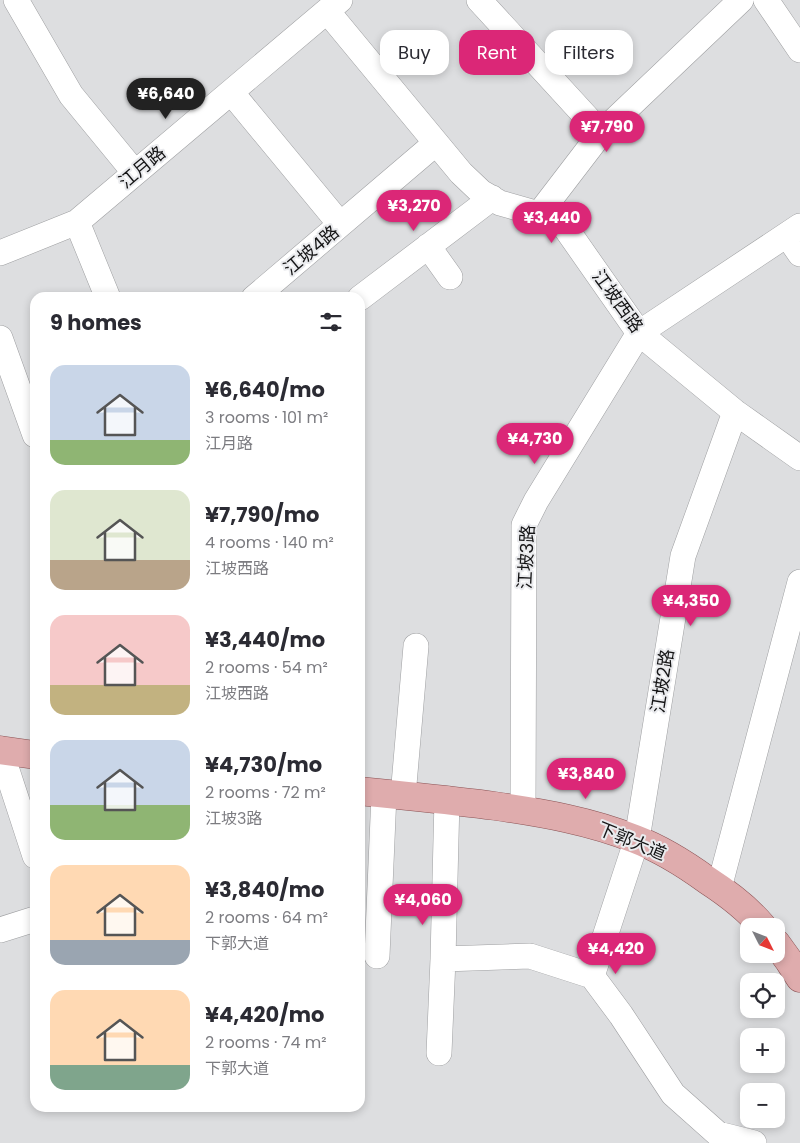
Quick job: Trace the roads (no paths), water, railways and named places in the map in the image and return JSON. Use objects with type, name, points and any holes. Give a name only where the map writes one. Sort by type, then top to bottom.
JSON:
[{"type":"main road","points":[[0,750],[30,754]]},
{"type":"main road","name":"下郭大道","points":[[382,794],[446,799],[523,810],[572,819],[606,828],[637,839],[690,868],[740,904],[754,918]]},
{"type":"main road","points":[[785,955],[799,975]]},
{"type":"street","points":[[16,0],[71,94],[135,173]]},
{"type":"street","points":[[479,0],[601,133]]},
{"type":"street","points":[[539,214],[601,133],[741,0]]},
{"type":"street","points":[[766,0],[800,50]]},
{"type":"street","name":"江月路","points":[[0,253],[77,222],[334,6]]},
{"type":"street","name":"江坡西路","points":[[334,6],[436,143],[461,173],[482,192],[500,203],[560,220],[639,333],[735,412],[800,458]]},
{"type":"street","points":[[231,92],[340,224]]},
{"type":"street","name":"江坡4路","points":[[261,292],[436,143]]},
{"type":"street","points":[[365,294],[492,198]]},
{"type":"street","points":[[77,222],[106,292]]},
{"type":"street","name":"江坡3路","points":[[523,810],[524,525],[536,501],[639,333],[796,238]]},
{"type":"street","points":[[428,246],[450,277]]},
{"type":"street","points":[[0,338],[30,421]]},
{"type":"street","name":"江坡2路","points":[[592,976],[637,839],[683,556],[735,412]]},
{"type":"street","points":[[719,888],[800,582]]},
{"type":"street","points":[[377,956],[382,794],[416,646]]},
{"type":"street","points":[[0,750],[30,841]]},
{"type":"street","points":[[439,1053],[446,799]]},
{"type":"street","points":[[0,930],[30,921]]},
{"type":"street","points":[[443,959],[530,956],[592,976],[621,1015],[673,1094],[716,1138],[754,1143]]}]
